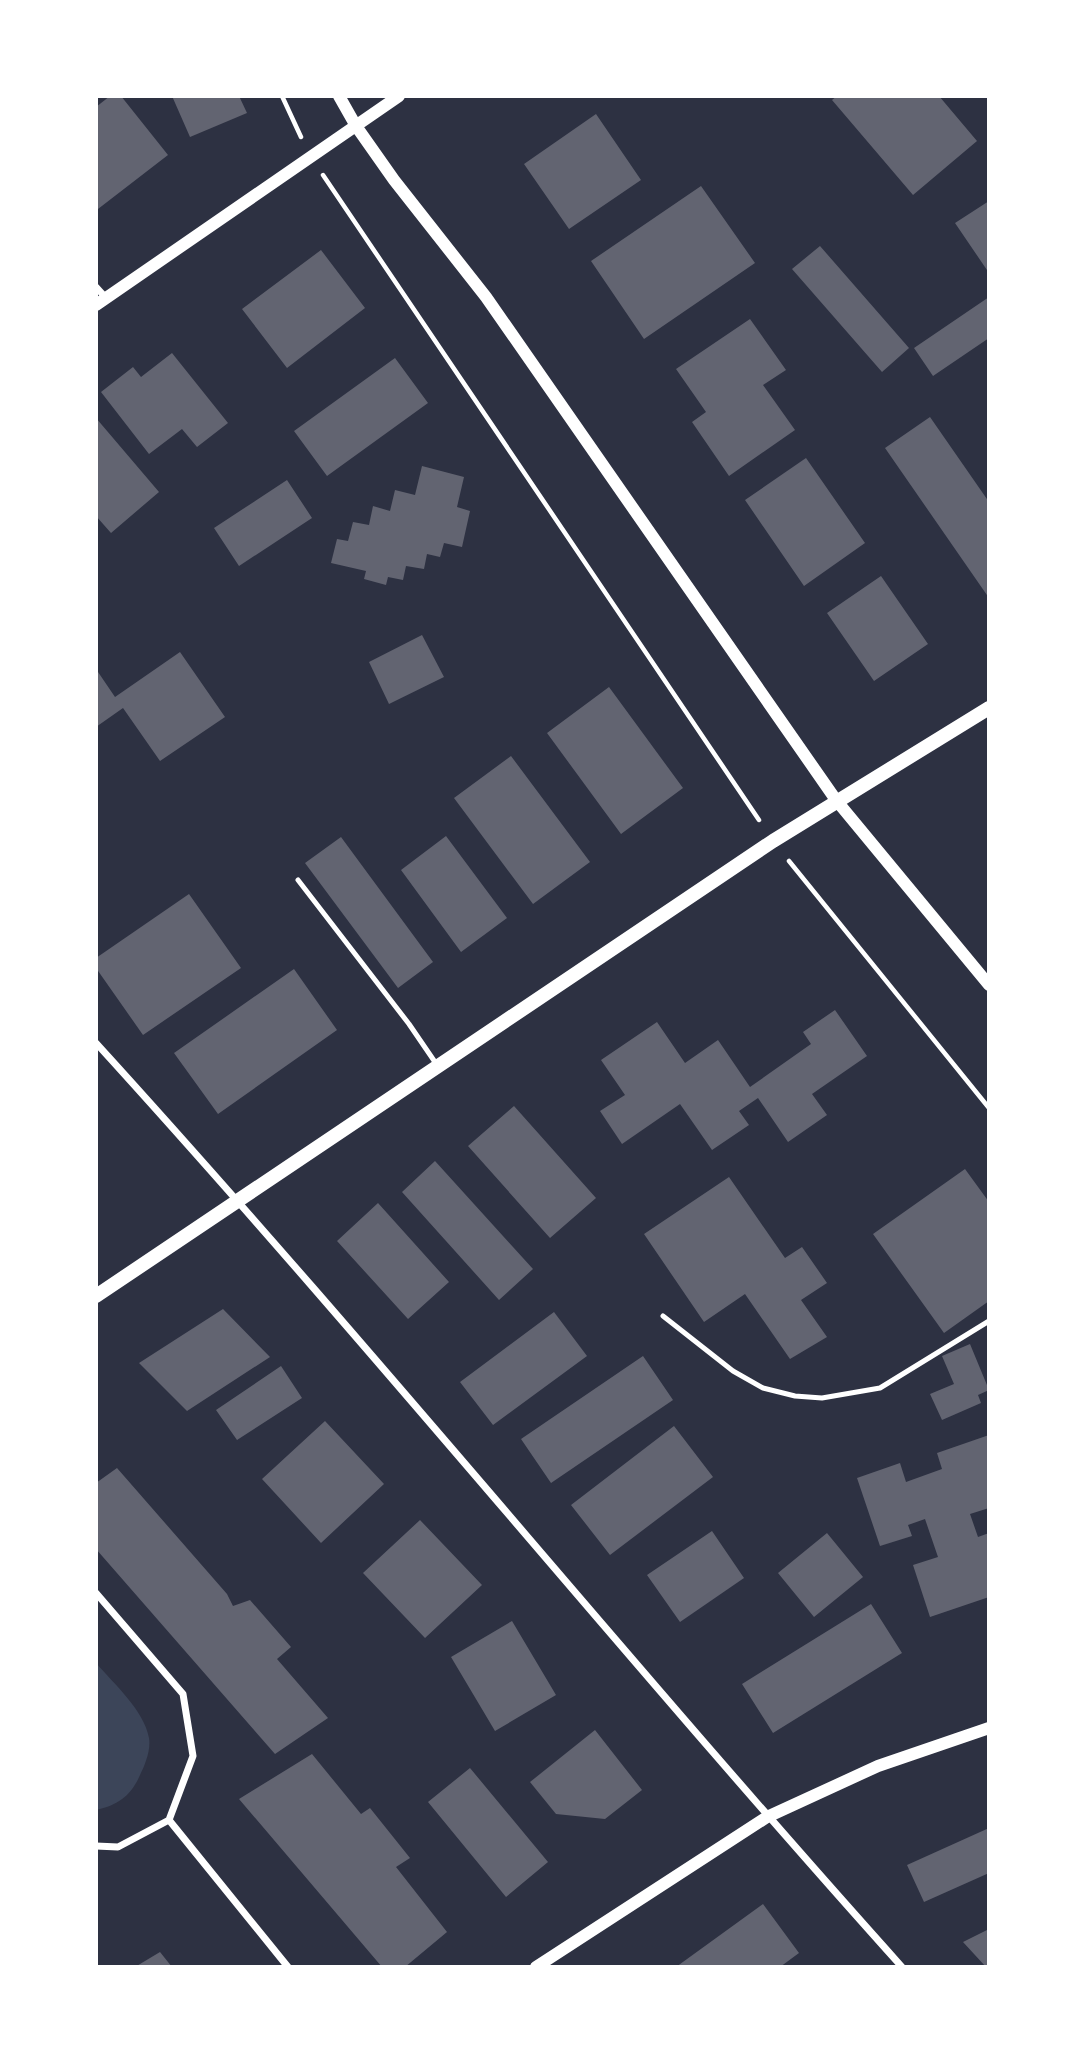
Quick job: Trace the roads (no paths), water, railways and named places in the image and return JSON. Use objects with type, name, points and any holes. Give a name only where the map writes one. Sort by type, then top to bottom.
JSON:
[{"type":"main road","points":[[96,1296],[773,841],[989,708]]},
{"type":"street","points":[[339,96],[356,126],[394,180],[486,297],[836,800],[989,985]]},
{"type":"street","points":[[96,287],[101,302],[399,96]]},
{"type":"street","points":[[96,1043],[240,1201],[767,1817],[902,1967]]},
{"type":"street","points":[[96,1593],[183,1694],[193,1756],[169,1820],[118,1847],[96,1846]]},
{"type":"street","points":[[536,1967],[767,1817],[878,1766],[989,1728]]},
{"type":"street","points":[[169,1820],[288,1967]]},
{"type":"lane","points":[[298,880],[437,1065]]},
{"type":"lane","points":[[663,1317],[733,1371],[763,1388],[795,1396],[822,1398],[880,1388],[989,1321]]}]
